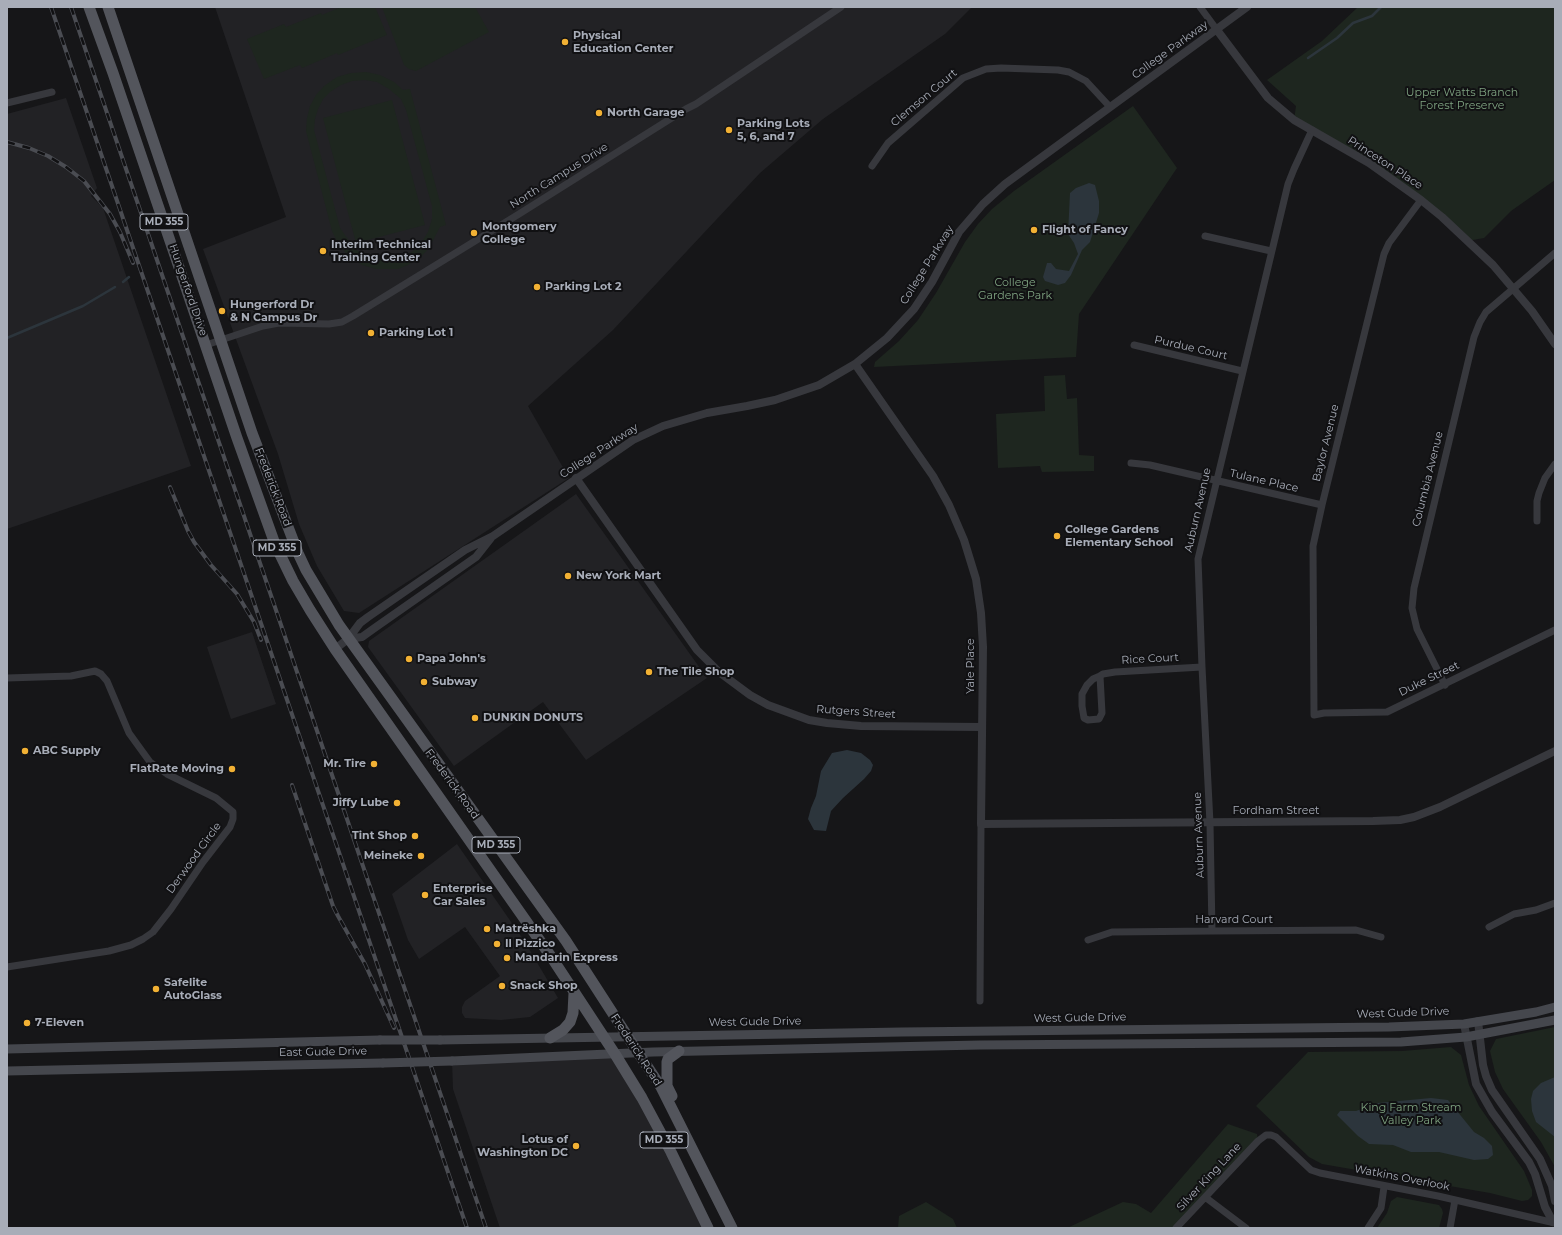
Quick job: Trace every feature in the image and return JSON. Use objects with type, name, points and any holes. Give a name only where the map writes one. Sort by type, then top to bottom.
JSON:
[{"type":"main road","name":"Hungerford Drive","points":[[89,7],[112,70],[237,438]]},
{"type":"main road","name":"Hungerford Drive","points":[[108,7],[252,432]]},
{"type":"main road","points":[[112,70],[127,65]]},
{"type":"main road","name":"Frederick Road","points":[[252,432],[298,553],[317,588],[348,639],[566,941],[628,1036],[661,1087],[732,1228]]},
{"type":"main road","name":"Frederick Road","points":[[237,438],[275,544],[293,581],[310,610],[335,649],[552,958],[615,1054],[645,1104],[671,1152],[708,1228]]},
{"type":"main road","points":[[550,1038],[563,1030],[570,1022],[573,1013],[574,993]]},
{"type":"main road","name":"West Gude Drive","points":[[603,1037],[917,1031],[1464,1024],[1536,1012],[1555,1007]]},
{"type":"main road","points":[[639,1054],[679,1051],[980,1045],[1401,1042],[1466,1037],[1555,1020]]},
{"type":"main road","name":"East Gude Drive","points":[[7,1049],[380,1040],[603,1037]]},
{"type":"main road","points":[[675,1116],[673,1098],[667,1086],[666,1072],[667,1060],[679,1051]]},
{"type":"main road","name":"East Gude Drive","points":[[7,1071],[383,1063],[639,1054]]},
{"type":"street","name":"North Campus Drive","points":[[206,345],[273,324],[329,324],[342,322],[698,103],[841,7]]},
{"type":"street","name":"Princeton Place","points":[[1200,7],[1268,98],[1294,120],[1369,163],[1442,217],[1493,265],[1532,311],[1555,344]]},
{"type":"street","name":"College Parkway","points":[[335,649],[348,639],[364,620],[465,550],[493,536],[633,440],[663,426],[706,413],[775,400],[819,385],[855,364],[887,338],[914,309],[932,282],[959,232],[983,204],[1005,184],[1247,7]]},
{"type":"street","name":"Clemson Court","points":[[872,166],[888,142],[963,78],[986,69],[1001,68],[1058,70],[1069,72],[1086,81],[1110,107]]},
{"type":"street","points":[[7,103],[52,92]]},
{"type":"street","name":"Auburn Avenue","points":[[1212,931],[1210,823],[1198,559],[1288,184],[1312,130]]},
{"type":"street","name":"Baylor Avenue","points":[[1314,705],[1313,546],[1384,254],[1389,243],[1421,200]]},
{"type":"street","points":[[1206,236],[1271,251]]},
{"type":"street","name":"Columbia Avenue","points":[[1445,685],[1417,629],[1412,608],[1414,588],[1474,337],[1486,312],[1555,252]]},
{"type":"street","name":"Purdue Court","points":[[1134,345],[1242,371]]},
{"type":"street","name":"Yale Place","points":[[855,364],[933,476],[949,505],[964,540],[976,579],[981,613],[983,647],[980,1001]]},
{"type":"street","name":"Tulane Place","points":[[1131,463],[1150,465],[1322,505]]},
{"type":"street","points":[[1537,521],[1537,501],[1539,493],[1545,478],[1555,464]]},
{"type":"street","name":"Rutgers Street","points":[[576,478],[697,650],[719,672],[750,695],[768,705],[809,720],[827,723],[861,726],[982,727]]},
{"type":"street","name":"College Parkway","points":[[348,639],[362,637],[476,557],[493,536]]},
{"type":"street","name":"Duke Street","points":[[1314,705],[1314,715],[1324,713],[1387,712],[1555,630]]},
{"type":"street","name":"Rice Court","points":[[1100,676],[1102,713],[1099,719],[1088,720],[1084,718],[1082,694],[1093,679],[1100,676],[1115,672],[1202,667]]},
{"type":"street","name":"Derwood Circle","points":[[7,678],[71,676],[95,671],[101,674],[107,681],[129,733],[150,762],[167,774],[216,798],[233,812],[230,827],[203,862],[171,910],[153,932],[143,939],[130,945],[109,951],[7,967]]},
{"type":"street","name":"Fordham Street","points":[[981,824],[1400,820],[1440,808],[1555,751]]},
{"type":"street","points":[[1489,927],[1514,914],[1536,910],[1555,904]]},
{"type":"street","name":"Harvard Court","points":[[1088,940],[1112,932],[1356,930],[1381,938]]},
{"type":"street","points":[[1478,1021],[1483,1065],[1486,1076],[1492,1090],[1531,1144],[1546,1170],[1555,1201]]},
{"type":"street","points":[[1464,1024],[1476,1084],[1492,1112],[1529,1162],[1535,1174],[1546,1207],[1554,1222]]},
{"type":"street","name":"Watkins Overlook","points":[[1258,1140],[1266,1136],[1276,1137],[1311,1170],[1320,1173],[1455,1200],[1554,1222]]},
{"type":"street","name":"Silver King Lane","points":[[1176,1228],[1258,1140]]},
{"type":"street","points":[[1368,1228],[1381,1208],[1384,1186]]},
{"type":"street","points":[[1206,1197],[1246,1228]]},
{"type":"street","points":[[1450,1228],[1455,1200]]},
{"type":"shaded area","name":"Montgomery College","points":[[215,7],[972,7],[945,34],[823,119],[760,173],[613,330],[528,406],[569,478],[359,613],[344,611],[317,566],[299,524],[278,454],[203,249],[286,217]]},
{"type":"shaded area","points":[[66,98],[97,188],[91,196],[103,208],[191,466],[7,529],[7,114]]},
{"type":"shaded area","points":[[1089,183],[1095,185],[1099,201],[1099,213],[1090,242],[1082,250],[1071,275],[1065,283],[1058,285],[1045,281],[1043,277],[1047,263],[1051,263],[1056,269],[1069,271],[1078,254],[1074,243],[1068,234],[1070,193],[1076,188]]},
{"type":"shaded area","points":[[576,494],[707,678],[586,760],[543,702],[454,766],[368,647],[369,641]]},
{"type":"shaded area","points":[[252,632],[276,704],[231,719],[207,647]]},
{"type":"shaded area","points":[[847,750],[861,753],[870,760],[873,765],[871,771],[831,811],[826,831],[814,830],[808,819],[816,796],[821,771],[832,753]]},
{"type":"shaded area","points":[[457,844],[525,942],[558,998],[530,1017],[501,1020],[465,1018],[462,1013],[462,1007],[465,1001],[500,976],[465,927],[419,959],[408,940],[392,894]]},
{"type":"shaded area","points":[[615,1054],[708,1228],[500,1228],[453,1089],[452,1061]]},
{"type":"shaded area","points":[[1555,1077],[1555,1137],[1536,1122],[1532,1111],[1531,1099],[1533,1091],[1541,1083]]},
{"type":"shaded area","points":[[1431,1098],[1448,1100],[1474,1132],[1484,1138],[1492,1146],[1493,1155],[1488,1159],[1474,1160],[1439,1152],[1411,1152],[1393,1145],[1369,1144],[1358,1136],[1337,1115],[1340,1111],[1356,1111],[1378,1103]]},
{"type":"green space","points":[[341,7],[375,7],[387,35],[338,55],[337,53],[302,68],[300,65],[264,79],[247,39],[284,24],[286,27]]},
{"type":"green space","points":[[382,7],[475,7],[489,32],[416,71],[409,69],[404,65]]},
{"type":"green space","name":"Upper Watts Branch Forest Preserve","points":[[1358,7],[1555,7],[1555,180],[1511,211],[1484,238],[1467,241],[1421,200],[1294,120],[1296,106],[1267,80],[1322,41]]},
{"type":"green space","points":[[366,72],[380,75],[394,82],[403,90],[410,89],[446,225],[440,227],[429,248],[420,258],[398,269],[376,269],[362,265],[348,256],[338,243],[332,231],[306,131],[310,106],[316,95],[324,86],[337,77],[351,73]],"holes":[[[365,80],[377,82],[389,89],[401,99],[406,110],[432,206],[432,219],[428,232],[421,243],[413,251],[404,256],[386,260],[366,256],[355,249],[340,228],[314,130],[318,109],[323,99],[330,92],[341,85],[352,81]]]},
{"type":"green space","points":[[392,100],[425,225],[356,243],[323,118]]},
{"type":"green space","name":"College Gardens Park","points":[[1133,106],[1177,168],[1079,314],[1076,357],[874,367],[875,362],[899,341],[918,320],[936,293],[965,242],[978,224],[992,209],[1014,191]]},
{"type":"green space","points":[[1065,375],[1067,399],[1077,398],[1079,455],[1094,456],[1094,471],[1042,472],[1040,466],[998,468],[996,414],[1045,411],[1044,376]]},
{"type":"green space","points":[[1555,1027],[1555,1167],[1541,1142],[1503,1089],[1495,1072],[1490,1051],[1496,1039]]},
{"type":"green space","name":"King Farm Stream Valley Park","points":[[1451,1047],[1461,1055],[1469,1085],[1479,1106],[1524,1171],[1532,1190],[1532,1196],[1528,1200],[1522,1201],[1490,1193],[1322,1164],[1309,1157],[1256,1106],[1308,1052],[1402,1051]]},
{"type":"green space","points":[[1228,1124],[1257,1134],[1258,1141],[1176,1228],[1067,1228],[1123,1202],[1136,1204],[1151,1213]]},
{"type":"green space","points":[[1397,1197],[1439,1205],[1443,1213],[1439,1228],[1377,1228],[1387,1213],[1391,1201]]},
{"type":"green space","points":[[926,1202],[953,1219],[957,1228],[898,1228],[899,1216]]},
{"type":"waterway","points":[[1308,58],[1337,38],[1353,23],[1372,16],[1381,7]]},
{"type":"waterway","points":[[123,282],[129,277]]},
{"type":"waterway","points":[[7,338],[83,306],[115,287]]},
{"type":"railway","points":[[51,7],[467,1228]]},
{"type":"railway","points":[[71,7],[486,1228]]},
{"type":"railway","points":[[7,142],[29,148],[48,156],[66,167],[84,181],[110,214],[120,232],[133,263]]},
{"type":"railway","points":[[170,487],[194,542],[211,565],[237,594],[254,622],[261,640]]},
{"type":"railway","points":[[292,785],[333,906],[365,964],[394,1028]]},
{"type":"place","name":"Physical Education Center","points":[[565,42]]},
{"type":"place","name":"North Garage","points":[[599,113]]},
{"type":"place","name":"Parking Lots 5, 6, and 7","points":[[729,130]]},
{"type":"place","name":"Flight of Fancy","points":[[1034,230]]},
{"type":"place","name":"Montgomery College","points":[[474,233]]},
{"type":"place","name":"Interim Technical Training Center","points":[[323,251]]},
{"type":"place","name":"Parking Lot 2","points":[[537,287]]},
{"type":"place","name":"Hungerford Dr & N Campus Dr","points":[[222,311]]},
{"type":"place","name":"Parking Lot 1","points":[[371,333]]},
{"type":"place","name":"College Gardens Elementary School","points":[[1057,536]]},
{"type":"place","name":"New York Mart","points":[[568,576]]},
{"type":"place","name":"Papa John's","points":[[409,659]]},
{"type":"place","name":"The Tile Shop","points":[[649,672]]},
{"type":"place","name":"Subway","points":[[424,682]]},
{"type":"place","name":"DUNKIN DONUTS","points":[[475,718]]},
{"type":"place","name":"ABC Supply","points":[[25,751]]},
{"type":"place","name":"Mr. Tire","points":[[374,764]]},
{"type":"place","name":"FlatRate Moving","points":[[232,769]]},
{"type":"place","name":"Jiffy Lube","points":[[397,803]]},
{"type":"place","name":"Tint Shop","points":[[415,836]]},
{"type":"place","name":"Meineke","points":[[421,856]]},
{"type":"place","name":"Enterprise Car Sales","points":[[425,895]]},
{"type":"place","name":"Matrëshka","points":[[487,929]]},
{"type":"place","name":"Il Pizzico","points":[[497,944]]},
{"type":"place","name":"Mandarin Express","points":[[507,958]]},
{"type":"place","name":"Snack Shop","points":[[502,986]]},
{"type":"place","name":"Safelite AutoGlass","points":[[156,989]]},
{"type":"place","name":"7-Eleven","points":[[27,1023]]},
{"type":"place","name":"Lotus of Washington DC","points":[[576,1146]]}]
